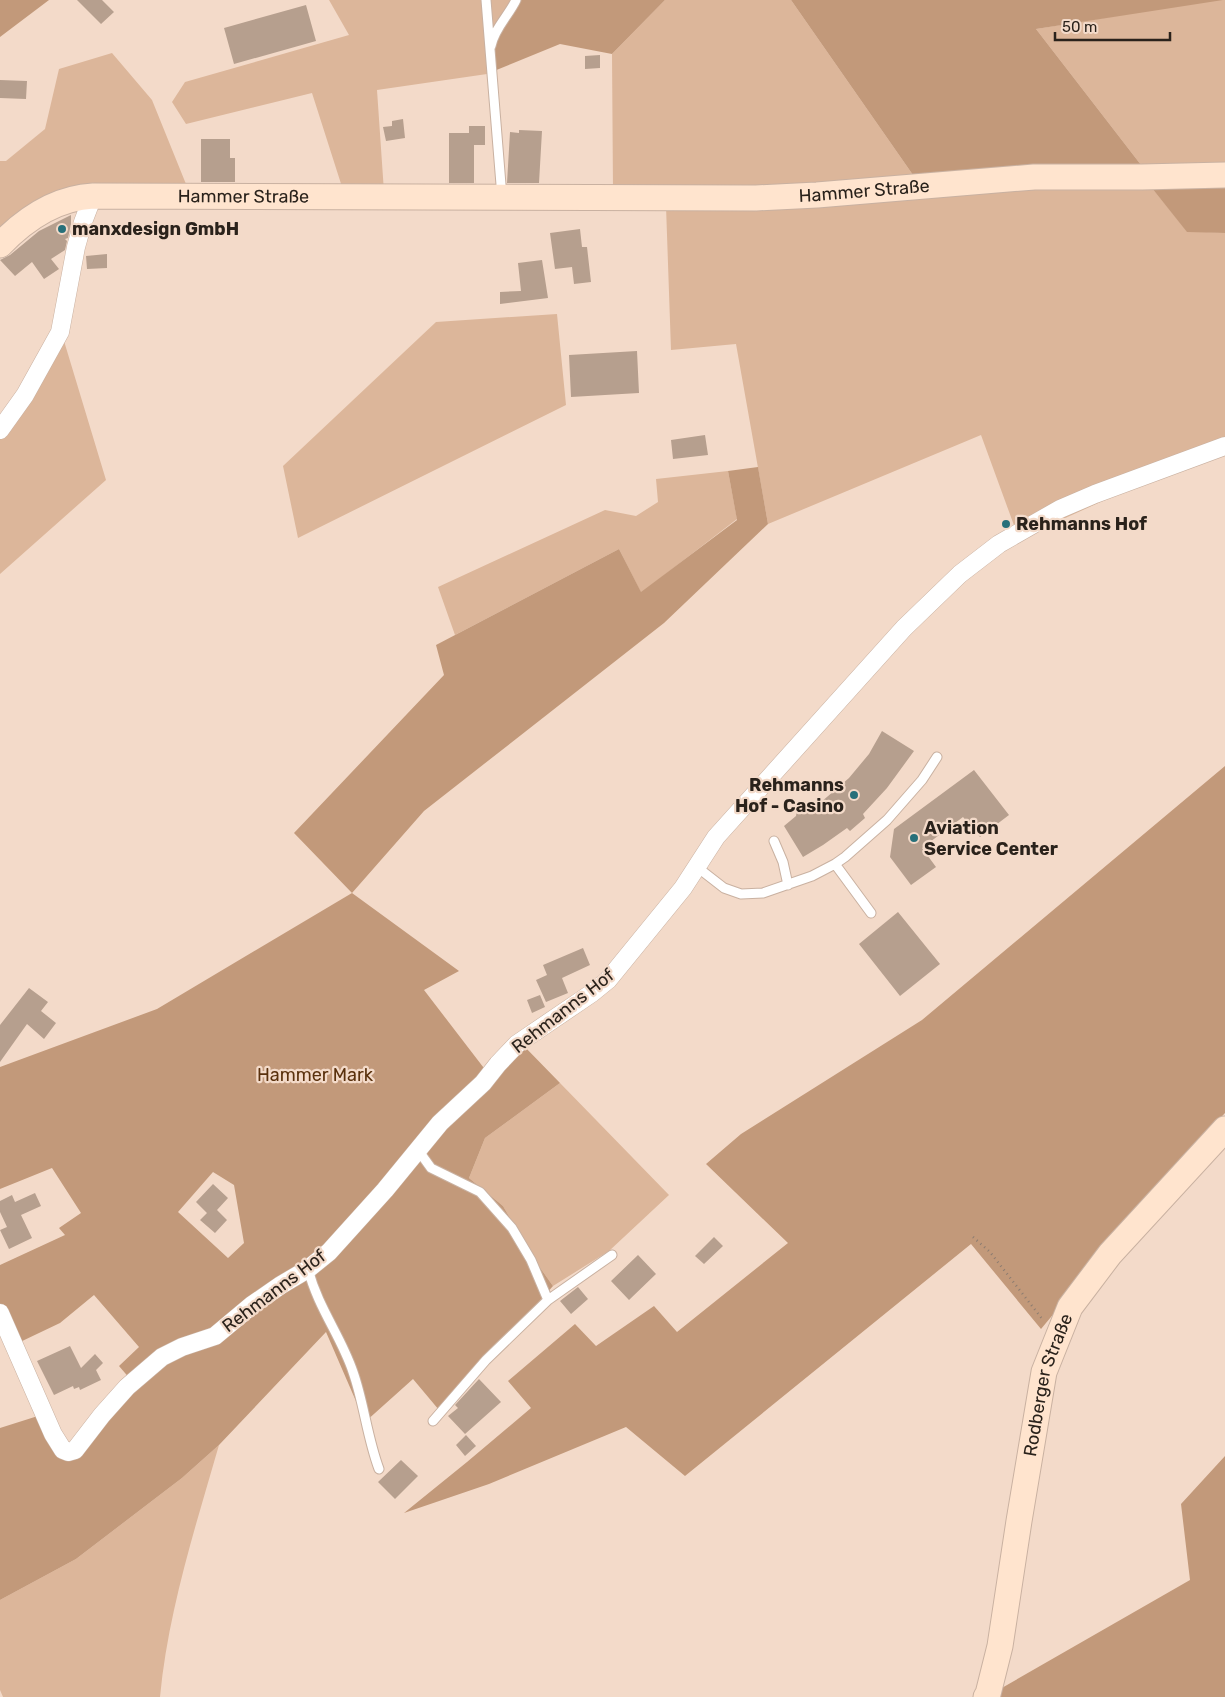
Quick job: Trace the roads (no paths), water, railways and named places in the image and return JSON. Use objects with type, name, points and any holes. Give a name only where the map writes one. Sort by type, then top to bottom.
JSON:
[{"type":"main road","name":"Hammer Straße","points":[[0,245],[25,223],[53,206],[70,199],[93,196],[756,198],[817,195],[1034,177],[1225,175]]},
{"type":"main road","name":"Rodberger Straße","points":[[986,1697],[1000,1646],[1044,1372],[1070,1307],[1110,1254],[1225,1129]]},
{"type":"street","points":[[0,430],[24,395],[60,332],[82,222],[93,196]]},
{"type":"street","name":"Rehmanns Hof","points":[[0,1313],[53,1434],[63,1450],[68,1452],[75,1450],[102,1415],[127,1388],[162,1357],[182,1347],[215,1336],[266,1295],[308,1269],[328,1252],[440,1123],[483,1083],[517,1044],[608,980],[684,888],[716,837],[851,685],[904,628],[953,581],[998,544],[1060,509],[1095,494],[1225,446]]},
{"type":"lane","points":[[486,0],[502,197]]},
{"type":"lane","points":[[490,56],[492,41],[511,12],[516,0]]},
{"type":"lane","points":[[697,867],[707,877],[724,888],[741,894],[763,893],[812,876],[835,864],[886,820],[922,780],[937,757]]},
{"type":"lane","points":[[774,841],[783,862],[788,885]]},
{"type":"lane","points":[[835,864],[871,913]]},
{"type":"lane","points":[[418,1150],[432,1168],[480,1192],[512,1228],[531,1260],[548,1300]]},
{"type":"lane","points":[[433,1421],[486,1360],[548,1300],[612,1255]]},
{"type":"lane","points":[[308,1269],[325,1315],[353,1371],[373,1454],[379,1469]]},
{"type":"place","name":"manxdesign GmbH","points":[[62,229]]},
{"type":"place","name":"Rehmanns Hof","points":[[1006,524]]},
{"type":"place","name":"Rehmanns Hof - Casino","points":[[854,795]]},
{"type":"place","name":"Aviation Service Center","points":[[914,838]]},
{"type":"park label","name":"Hammer Mark","points":[[315,1075]]}]
